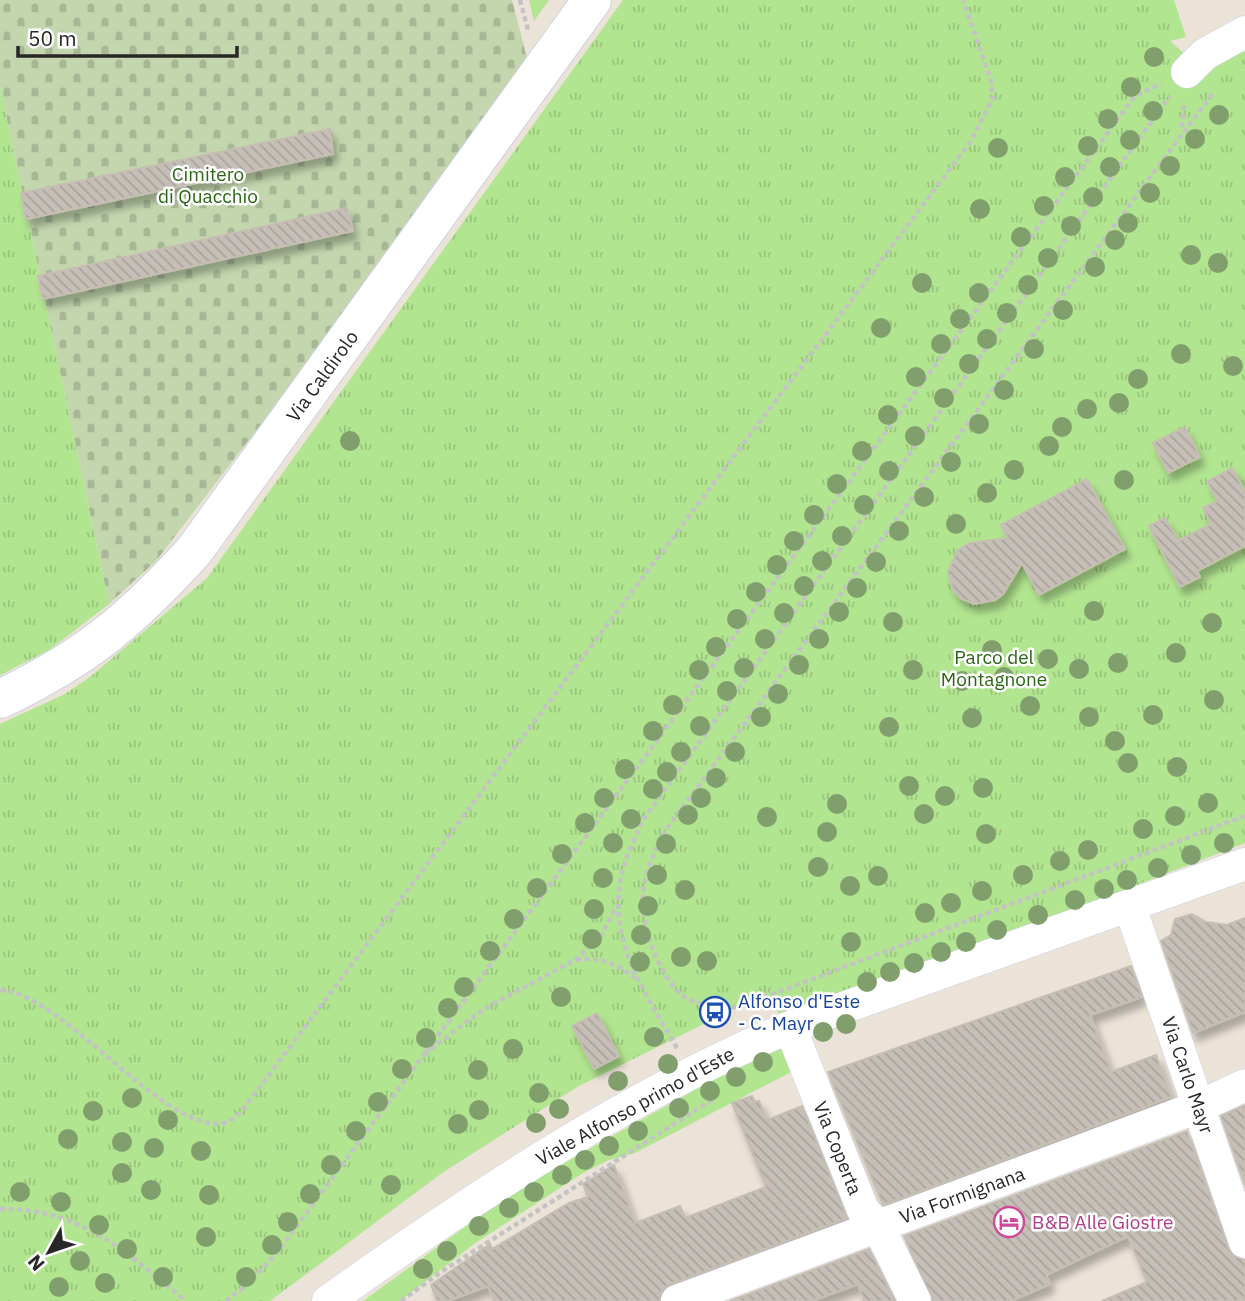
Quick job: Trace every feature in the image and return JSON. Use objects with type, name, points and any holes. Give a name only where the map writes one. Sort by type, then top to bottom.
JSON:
[{"type":"main road","name":"Via Caldirolo","points":[[0,699],[78,658],[113,633],[155,594],[194,551],[592,0]]},
{"type":"street","points":[[1186,72],[1205,54],[1245,32]]},
{"type":"street","name":"Viale Alfonso primo d'Este","points":[[328,1301],[497,1183],[691,1071],[790,1027],[1245,864]]},
{"type":"street","name":"Via Carlo Mayr","points":[[1130,907],[1245,1242]]},
{"type":"street","name":"Via Coperta","points":[[790,1027],[863,1210],[878,1226],[915,1301]]},
{"type":"street","name":"Via Formignana","points":[[677,1301],[1198,1107],[1245,1085]]},
{"type":"path","points":[[520,0],[530,39]]},
{"type":"path","points":[[0,990],[10,990],[37,1003],[168,1104],[192,1118],[212,1123],[229,1122],[241,1112],[971,141],[993,98],[991,80],[963,0]]},
{"type":"path","points":[[1213,92],[1182,130],[665,831],[649,864],[642,895],[648,930],[667,977],[682,995],[710,1007],[738,1007],[1245,816]]},
{"type":"path","points":[[226,1301],[247,1285],[276,1254],[420,1056],[1135,96]]},
{"type":"path","points":[[691,1071],[636,978],[622,943],[617,906],[621,874],[642,821],[1150,123]]},
{"type":"path","points":[[420,1056],[484,1009],[575,960],[600,938],[617,906]]},
{"type":"path","points":[[575,960],[597,957],[617,965],[636,978]]},
{"type":"path","points":[[401,1301],[452,1265],[727,1091]]},
{"type":"path","points":[[0,1209],[60,1215],[116,1244],[186,1301]]},
{"type":"green space","name":"Cimitero di Quacchio","points":[[0,0],[512,0],[527,58],[275,406],[156,561],[109,604],[0,87]]},
{"type":"green space","points":[[529,0],[549,0],[534,21]]},
{"type":"green space","name":"Parco del Montagnone","points":[[623,0],[1174,0],[1186,37],[1170,41],[1201,68],[1245,40],[1245,843],[788,1020],[762,999],[738,1007],[579,1086],[442,1173],[270,1301],[0,1301],[0,724],[65,694],[90,677],[207,578]]},
{"type":"green space","points":[[0,87],[109,604],[49,650],[0,675]]},
{"type":"green space","points":[[786,1039],[797,1069],[635,1153],[609,1160],[583,1173],[474,1244],[400,1301],[363,1301],[516,1190]]},
{"type":"building","points":[[330,129],[333,154],[26,219],[21,193]]},
{"type":"building","points":[[347,208],[353,231],[43,299],[38,276]]},
{"type":"building","points":[[1185,427],[1200,457],[1168,473],[1153,443]]},
{"type":"building","points":[[1232,468],[1245,492],[1245,546],[1197,571],[1200,577],[1180,587],[1149,526],[1165,518],[1179,541],[1211,524],[1203,508],[1218,501],[1207,482]]},
{"type":"building","points":[[1087,479],[1125,549],[1039,595],[1022,563],[1003,594],[995,600],[974,604],[960,598],[953,590],[948,572],[957,551],[970,543],[1008,538],[1001,525]]},
{"type":"building","points":[[1192,914],[1206,922],[1227,925],[1245,918],[1245,1012],[1193,1033],[1161,941],[1171,935],[1175,919]]},
{"type":"building","points":[[1131,966],[1142,997],[1090,1015],[1111,1072],[1156,1055],[1171,1097],[883,1205],[828,1072]]},
{"type":"building","points":[[597,1013],[619,1056],[594,1069],[572,1026]]},
{"type":"building","points":[[752,1096],[755,1102],[759,1101],[767,1120],[802,1106],[847,1218],[671,1284],[662,1290],[659,1301],[494,1301],[488,1286],[447,1301],[437,1301],[431,1285],[490,1244],[492,1249],[569,1203],[588,1197],[583,1184],[614,1165],[635,1223],[680,1206],[685,1218],[766,1187],[732,1103]]},
{"type":"building","points":[[1245,1105],[1245,1185],[1221,1116]]},
{"type":"building","points":[[1187,1131],[1228,1248],[1234,1256],[1245,1260],[1245,1301],[1102,1301],[1147,1282],[1128,1236],[1046,1275],[1050,1284],[1011,1301],[933,1301],[904,1236]]},
{"type":"building","points":[[869,1249],[895,1301],[864,1301],[858,1284],[812,1301],[730,1301]]},
{"type":"place","name":"Alfonso d'Este - C. Mayr","points":[[715,1012]]},
{"type":"place","name":"B&B Alle Giostre","points":[[1009,1222]]}]
